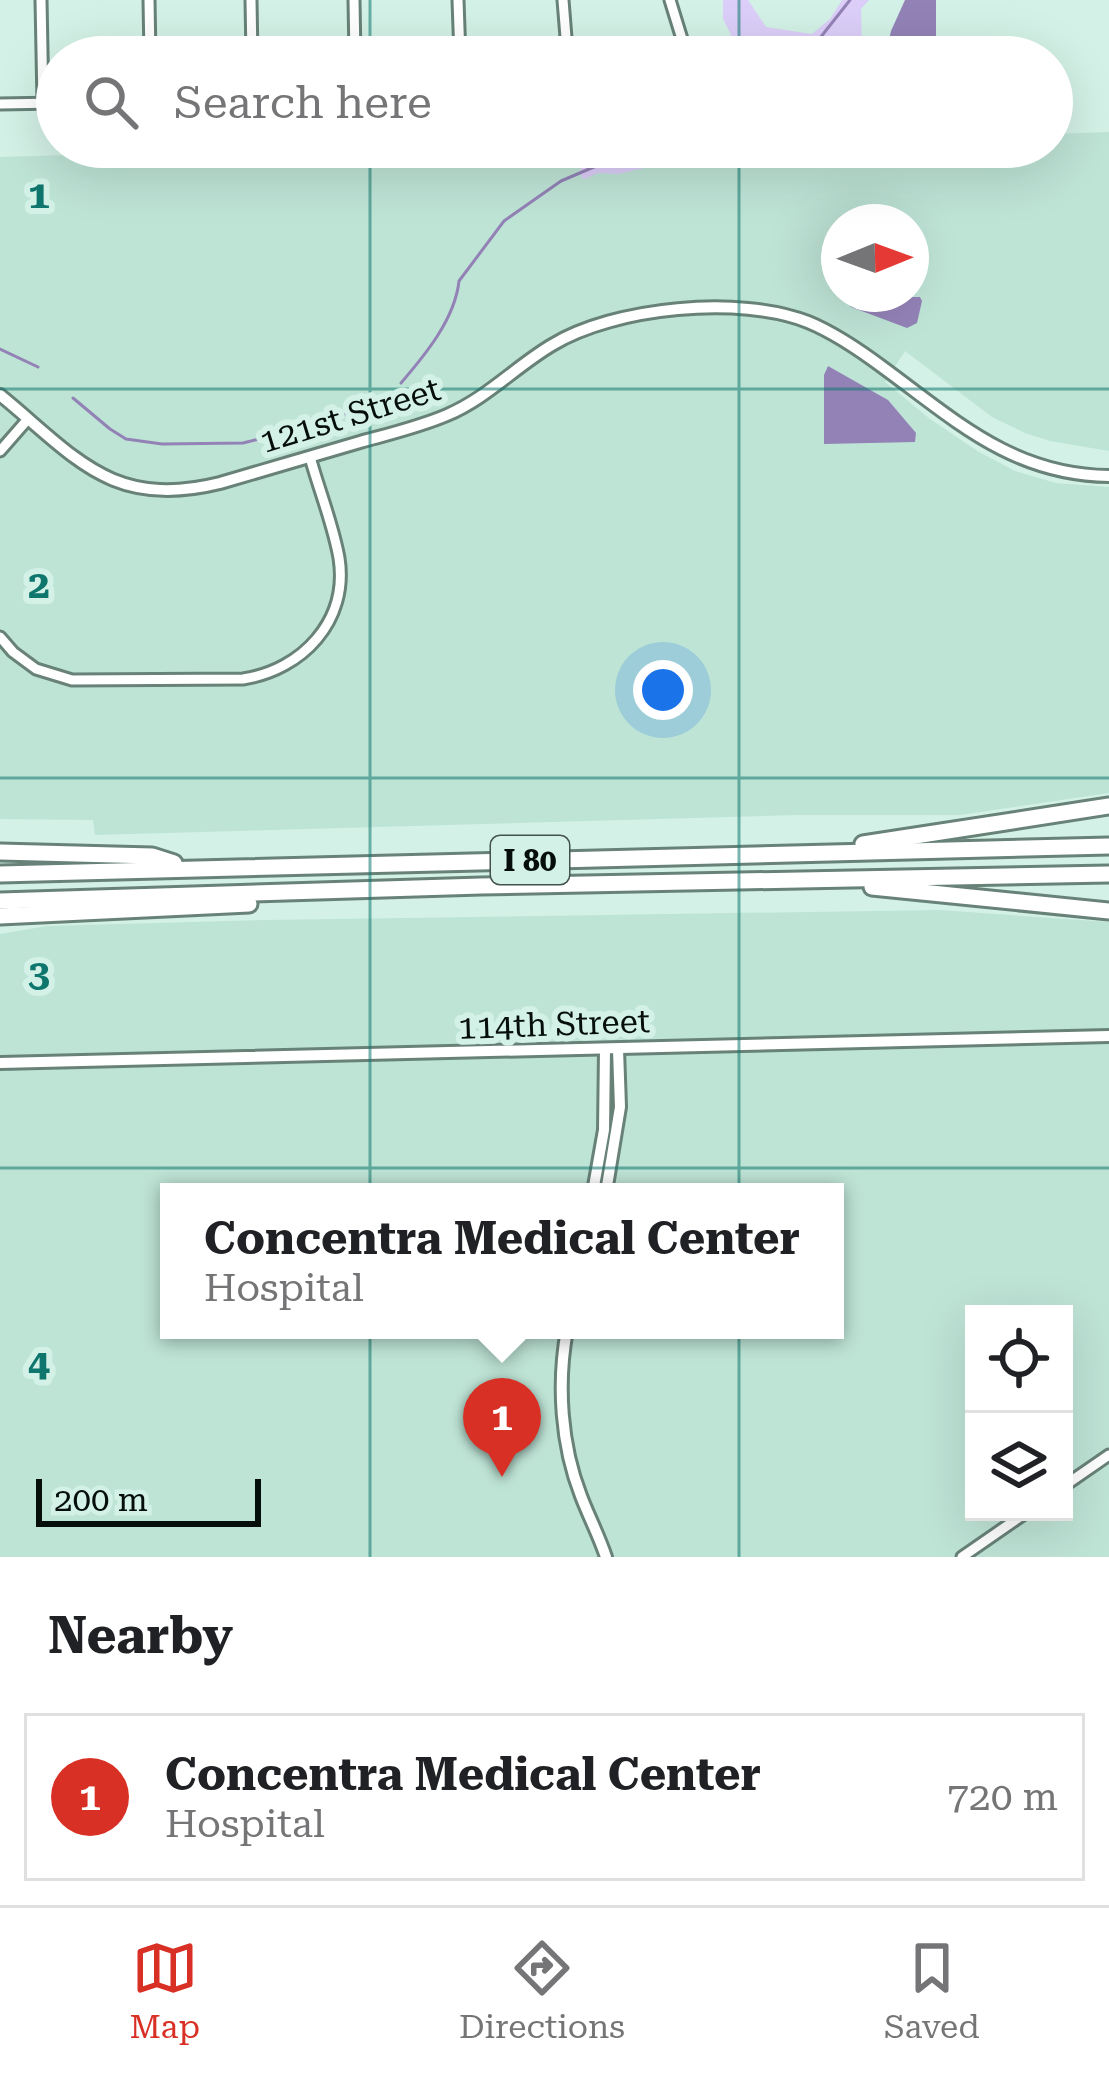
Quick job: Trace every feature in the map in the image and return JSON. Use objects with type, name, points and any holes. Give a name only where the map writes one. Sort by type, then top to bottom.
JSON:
[{"type":"highway","points":[[800,853],[1109,806]]},
{"type":"highway","name":"I 80","points":[[0,874],[1109,846]]},
{"type":"highway","points":[[0,852],[152,856],[189,867]]},
{"type":"highway","name":"I 80","points":[[0,902],[481,886],[1109,874]]},
{"type":"highway","points":[[804,879],[1109,911]]},
{"type":"highway","points":[[0,916],[359,899],[481,886]]},
{"type":"street","points":[[41,0],[42,36]]},
{"type":"street","points":[[149,0],[150,36]]},
{"type":"street","points":[[251,0],[252,36]]},
{"type":"street","points":[[354,0],[355,36]]},
{"type":"street","points":[[458,0],[459,36]]},
{"type":"street","points":[[563,0],[566,36]]},
{"type":"street","points":[[670,0],[681,36]]},
{"type":"street","points":[[0,104],[36,104]]},
{"type":"street","name":"121st Street","points":[[0,394],[70,457],[94,471],[151,489],[205,487],[463,408],[547,347],[604,321],[645,313],[737,309],[774,312],[812,323],[1003,452],[1061,472],[1109,476]]},
{"type":"street","points":[[0,451],[28,419]]},
{"type":"street","points":[[0,637],[36,669],[72,680],[243,679],[280,669],[303,655],[328,623],[337,600],[338,558],[310,457]]},
{"type":"street","name":"114th Street","points":[[0,1064],[1109,1036]]},
{"type":"street","points":[[595,1183],[612,1050]]},
{"type":"street","points":[[607,1183],[620,1107],[612,1050]]},
{"type":"street","points":[[566,1339],[565,1433],[575,1479],[606,1557]]},
{"type":"street","points":[[1073,1480],[1109,1455]]},
{"type":"street","points":[[962,1557],[1014,1521]]},
{"type":"street","points":[[600,1538],[620,1557]]},
{"type":"shaded area","points":[[723,0],[748,0],[766,27],[812,34],[842,0],[869,0],[861,9],[862,36],[732,36],[723,19]]},
{"type":"shaded area","points":[[905,0],[936,0],[936,36],[890,36]]},
{"type":"shaded area","points":[[1109,132],[1109,451],[1050,441],[992,417],[905,351],[885,382],[930,419],[1015,471],[1056,483],[1109,487],[1109,793],[960,815],[796,815],[95,835],[93,820],[0,819],[0,157],[36,156],[36,168],[1073,168],[1073,133]]},
{"type":"shaded area","points":[[580,168],[643,168],[586,179]]},
{"type":"shaded area","points":[[864,312],[920,312],[917,323],[907,328]]},
{"type":"shaded area","points":[[828,366],[888,400],[916,433],[915,442],[824,444]]},
{"type":"shaded area","points":[[940,910],[1109,922],[1109,1557],[0,1557],[0,934],[47,926],[266,920]]},
{"type":"waterway","points":[[822,36],[850,0]]},
{"type":"waterway","points":[[401,383],[445,323],[459,281],[504,221],[561,181],[592,168]]},
{"type":"waterway","points":[[0,349],[38,367]]},
{"type":"waterway","points":[[73,398],[126,439],[162,444],[243,443],[364,407]]},
{"type":"place","name":"Concentra Medical Center","points":[[502,1477]]}]
